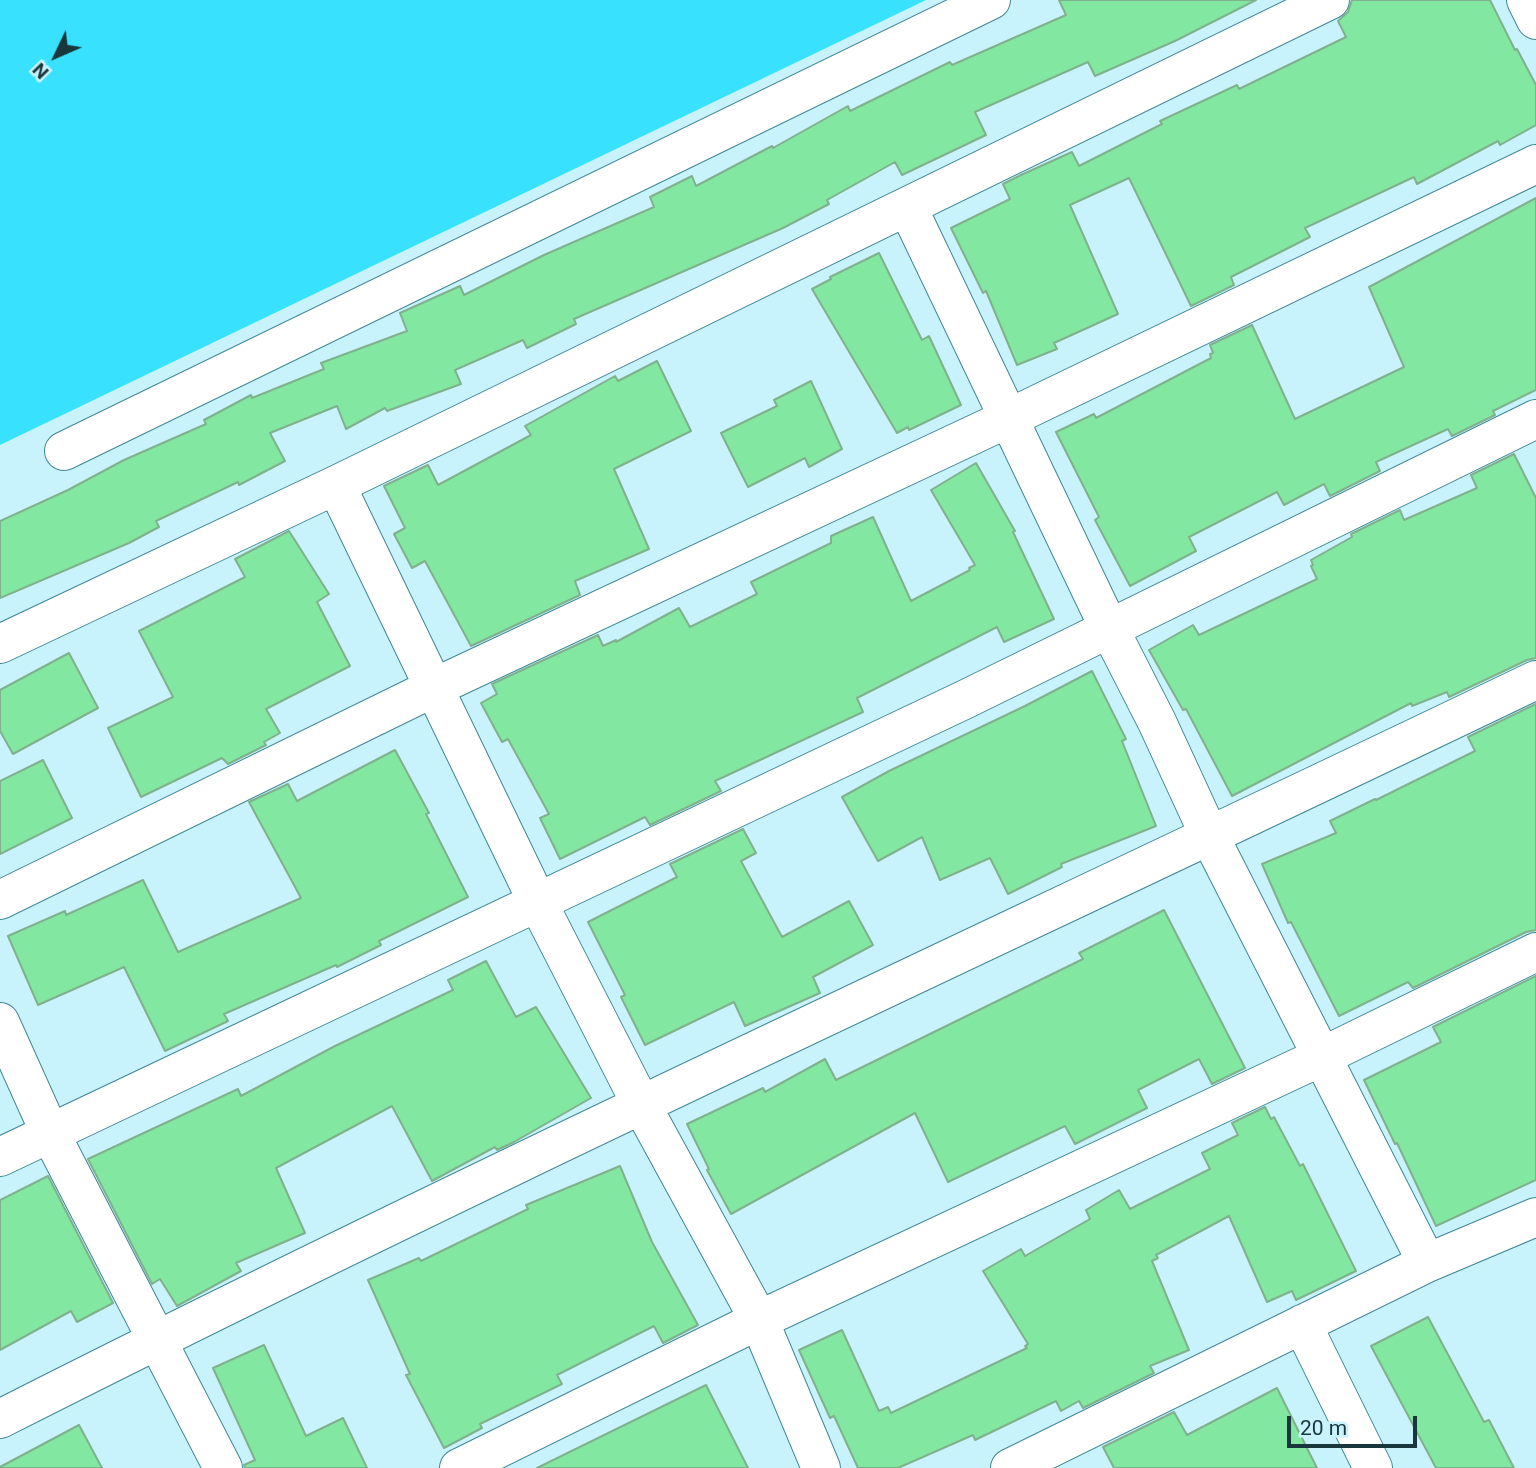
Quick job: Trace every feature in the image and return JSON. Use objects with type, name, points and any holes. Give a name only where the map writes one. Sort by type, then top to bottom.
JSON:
[{"type":"street","points":[[64,451],[991,0]]},
{"type":"street","points":[[0,644],[336,485],[1331,0]]},
{"type":"street","points":[[1526,0],[1536,20]]},
{"type":"street","points":[[0,900],[433,688],[1009,418],[1536,164]]},
{"type":"street","points":[[908,208],[1210,837],[1427,1264]]},
{"type":"street","points":[[0,1157],[966,699],[1536,419]]},
{"type":"street","points":[[336,485],[537,901],[642,1106],[759,1320],[821,1468]]},
{"type":"street","points":[[0,1419],[157,1339],[1536,680]]},
{"type":"street","points":[[460,1468],[759,1320],[1322,1056],[1536,952]]},
{"type":"street","points":[[0,1022],[50,1133],[223,1468]]},
{"type":"street","points":[[1010,1468],[1427,1264],[1536,1217]]},
{"type":"street","points":[[1302,1324],[1373,1468]]},
{"type":"water","points":[[0,0],[926,0],[0,445]]},
{"type":"building","points":[[1059,0],[1256,0],[1175,41],[1095,76],[1088,62],[975,112],[986,135],[902,175],[895,162],[827,200],[829,204],[783,228],[574,319],[576,324],[527,348],[523,340],[455,370],[461,384],[387,411],[385,408],[346,429],[337,406],[270,433],[285,461],[239,485],[238,482],[156,521],[159,527],[129,543],[0,598],[0,521],[68,490],[124,460],[206,424],[204,420],[251,395],[252,398],[324,369],[321,363],[407,331],[400,313],[460,286],[464,295],[544,255],[654,207],[650,197],[692,176],[696,186],[772,146],[773,148],[848,106],[850,111],[950,62],[952,65],[1066,15]]},
{"type":"building","points":[[1352,0],[1490,0],[1536,85],[1536,125],[1500,145],[1498,141],[1417,184],[1414,177],[1305,228],[1310,237],[1231,277],[1234,285],[1191,306],[1129,178],[1070,205],[1118,314],[1054,343],[1057,349],[1017,365],[986,291],[983,293],[951,228],[1010,199],[1003,184],[1021,175],[1072,152],[1079,166],[1162,124],[1160,121],[1237,85],[1239,89],[1346,37],[1338,21],[1348,12]]},
{"type":"building","points":[[1536,198],[1536,390],[1493,411],[1495,415],[1452,436],[1448,429],[1376,462],[1380,471],[1330,496],[1324,484],[1284,505],[1277,492],[1189,537],[1196,551],[1130,586],[1095,520],[1099,517],[1056,432],[1094,414],[1096,418],[1211,358],[1210,354],[1213,353],[1210,345],[1252,325],[1295,419],[1404,367],[1369,287]]},
{"type":"building","points":[[879,253],[922,340],[929,336],[961,405],[897,433],[812,289]]},
{"type":"building","points":[[657,361],[691,431],[614,469],[649,549],[575,581],[580,595],[471,646],[425,561],[412,568],[394,534],[405,528],[384,486],[428,465],[438,485],[531,435],[525,426],[615,376],[618,381]]},
{"type":"building","points":[[811,381],[842,449],[809,467],[805,458],[748,487],[721,433],[777,406],[774,400]]},
{"type":"building","points":[[1514,454],[1536,498],[1536,658],[1449,697],[1447,692],[1412,706],[1411,703],[1232,796],[1186,709],[1183,710],[1149,650],[1193,625],[1199,635],[1317,579],[1311,560],[1352,537],[1351,534],[1400,510],[1404,520],[1477,488],[1471,475]]},
{"type":"building","points":[[976,463],[1015,531],[1013,532],[1054,619],[1004,642],[997,627],[857,698],[863,712],[715,781],[721,791],[650,825],[645,817],[560,859],[540,818],[549,814],[508,739],[502,742],[481,703],[497,694],[492,684],[598,635],[603,646],[616,642],[679,608],[690,627],[757,594],[751,582],[831,543],[831,536],[873,517],[911,601],[975,565],[931,490]]},
{"type":"building","points":[[289,531],[329,594],[317,602],[350,666],[266,709],[280,733],[264,742],[266,745],[228,764],[222,758],[141,797],[108,728],[173,697],[139,631],[245,577],[235,559]]},
{"type":"building","points":[[69,653],[98,708],[13,754],[0,731],[0,690]]},
{"type":"building","points":[[1092,671],[1126,739],[1122,741],[1156,826],[1061,864],[1062,867],[1008,894],[990,858],[940,880],[922,837],[878,861],[842,797]]},
{"type":"building","points":[[1536,704],[1536,930],[1526,932],[1413,988],[1408,982],[1339,1016],[1291,922],[1288,923],[1262,864],[1336,833],[1330,821],[1475,751],[1468,737]]},
{"type":"building","points":[[395,750],[429,813],[426,814],[468,897],[379,941],[381,945],[337,967],[336,965],[224,1014],[228,1021],[165,1051],[124,967],[38,1005],[8,936],[65,911],[66,915],[143,880],[178,952],[301,898],[249,802],[288,784],[297,801]]},
{"type":"building","points":[[43,760],[72,818],[0,854],[0,781]]},
{"type":"building","points":[[743,829],[756,853],[741,861],[782,937],[849,901],[873,945],[813,977],[820,993],[745,1026],[734,1002],[645,1045],[621,997],[625,995],[588,922],[677,877],[670,864]]},
{"type":"building","points":[[1164,910],[1245,1068],[1212,1084],[1199,1059],[1138,1090],[1147,1108],[1075,1144],[1065,1126],[948,1182],[915,1113],[731,1214],[707,1170],[709,1169],[687,1124],[763,1088],[765,1092],[825,1059],[836,1080],[1083,959],[1079,953]]},
{"type":"building","points":[[486,961],[516,1017],[536,1007],[591,1098],[514,1142],[497,1150],[495,1147],[432,1181],[392,1106],[276,1168],[305,1233],[236,1263],[241,1271],[177,1306],[160,1279],[152,1284],[88,1159],[238,1089],[241,1096],[335,1046],[453,990],[448,980]]},
{"type":"building","points":[[1536,976],[1536,1180],[1436,1226],[1364,1080],[1441,1042],[1433,1027]]},
{"type":"building","points":[[1265,1107],[1271,1119],[1274,1117],[1300,1166],[1303,1164],[1356,1271],[1296,1300],[1292,1291],[1267,1302],[1229,1216],[1156,1255],[1158,1258],[1152,1261],[1189,1350],[1150,1366],[1154,1373],[1083,1408],[1079,1401],[1061,1411],[1056,1401],[975,1440],[973,1435],[898,1468],[858,1468],[834,1416],[830,1418],[799,1350],[842,1330],[879,1411],[888,1407],[891,1413],[1027,1348],[1025,1346],[1028,1344],[983,1271],[1021,1249],[1025,1256],[1090,1219],[1086,1210],[1119,1190],[1130,1209],[1210,1169],[1202,1153],[1238,1135],[1232,1123]]},
{"type":"building","points":[[620,1166],[652,1242],[698,1325],[663,1343],[654,1326],[557,1375],[562,1384],[480,1424],[482,1428],[444,1448],[406,1375],[410,1374],[368,1280],[419,1258],[421,1261],[528,1209],[526,1205]]},
{"type":"building","points":[[48,1176],[113,1303],[77,1322],[71,1311],[0,1350],[0,1200]]},
{"type":"building","points":[[1428,1317],[1484,1422],[1489,1420],[1514,1468],[1436,1468],[1371,1346]]},
{"type":"building","points":[[264,1345],[306,1436],[343,1418],[367,1468],[245,1468],[244,1465],[255,1460],[213,1368]]},
{"type":"building","points":[[706,1385],[748,1468],[537,1468]]},
{"type":"building","points":[[1277,1388],[1317,1468],[1114,1468],[1103,1447],[1174,1412],[1187,1435]]},
{"type":"building","points":[[79,1425],[102,1468],[0,1468],[0,1467]]}]
